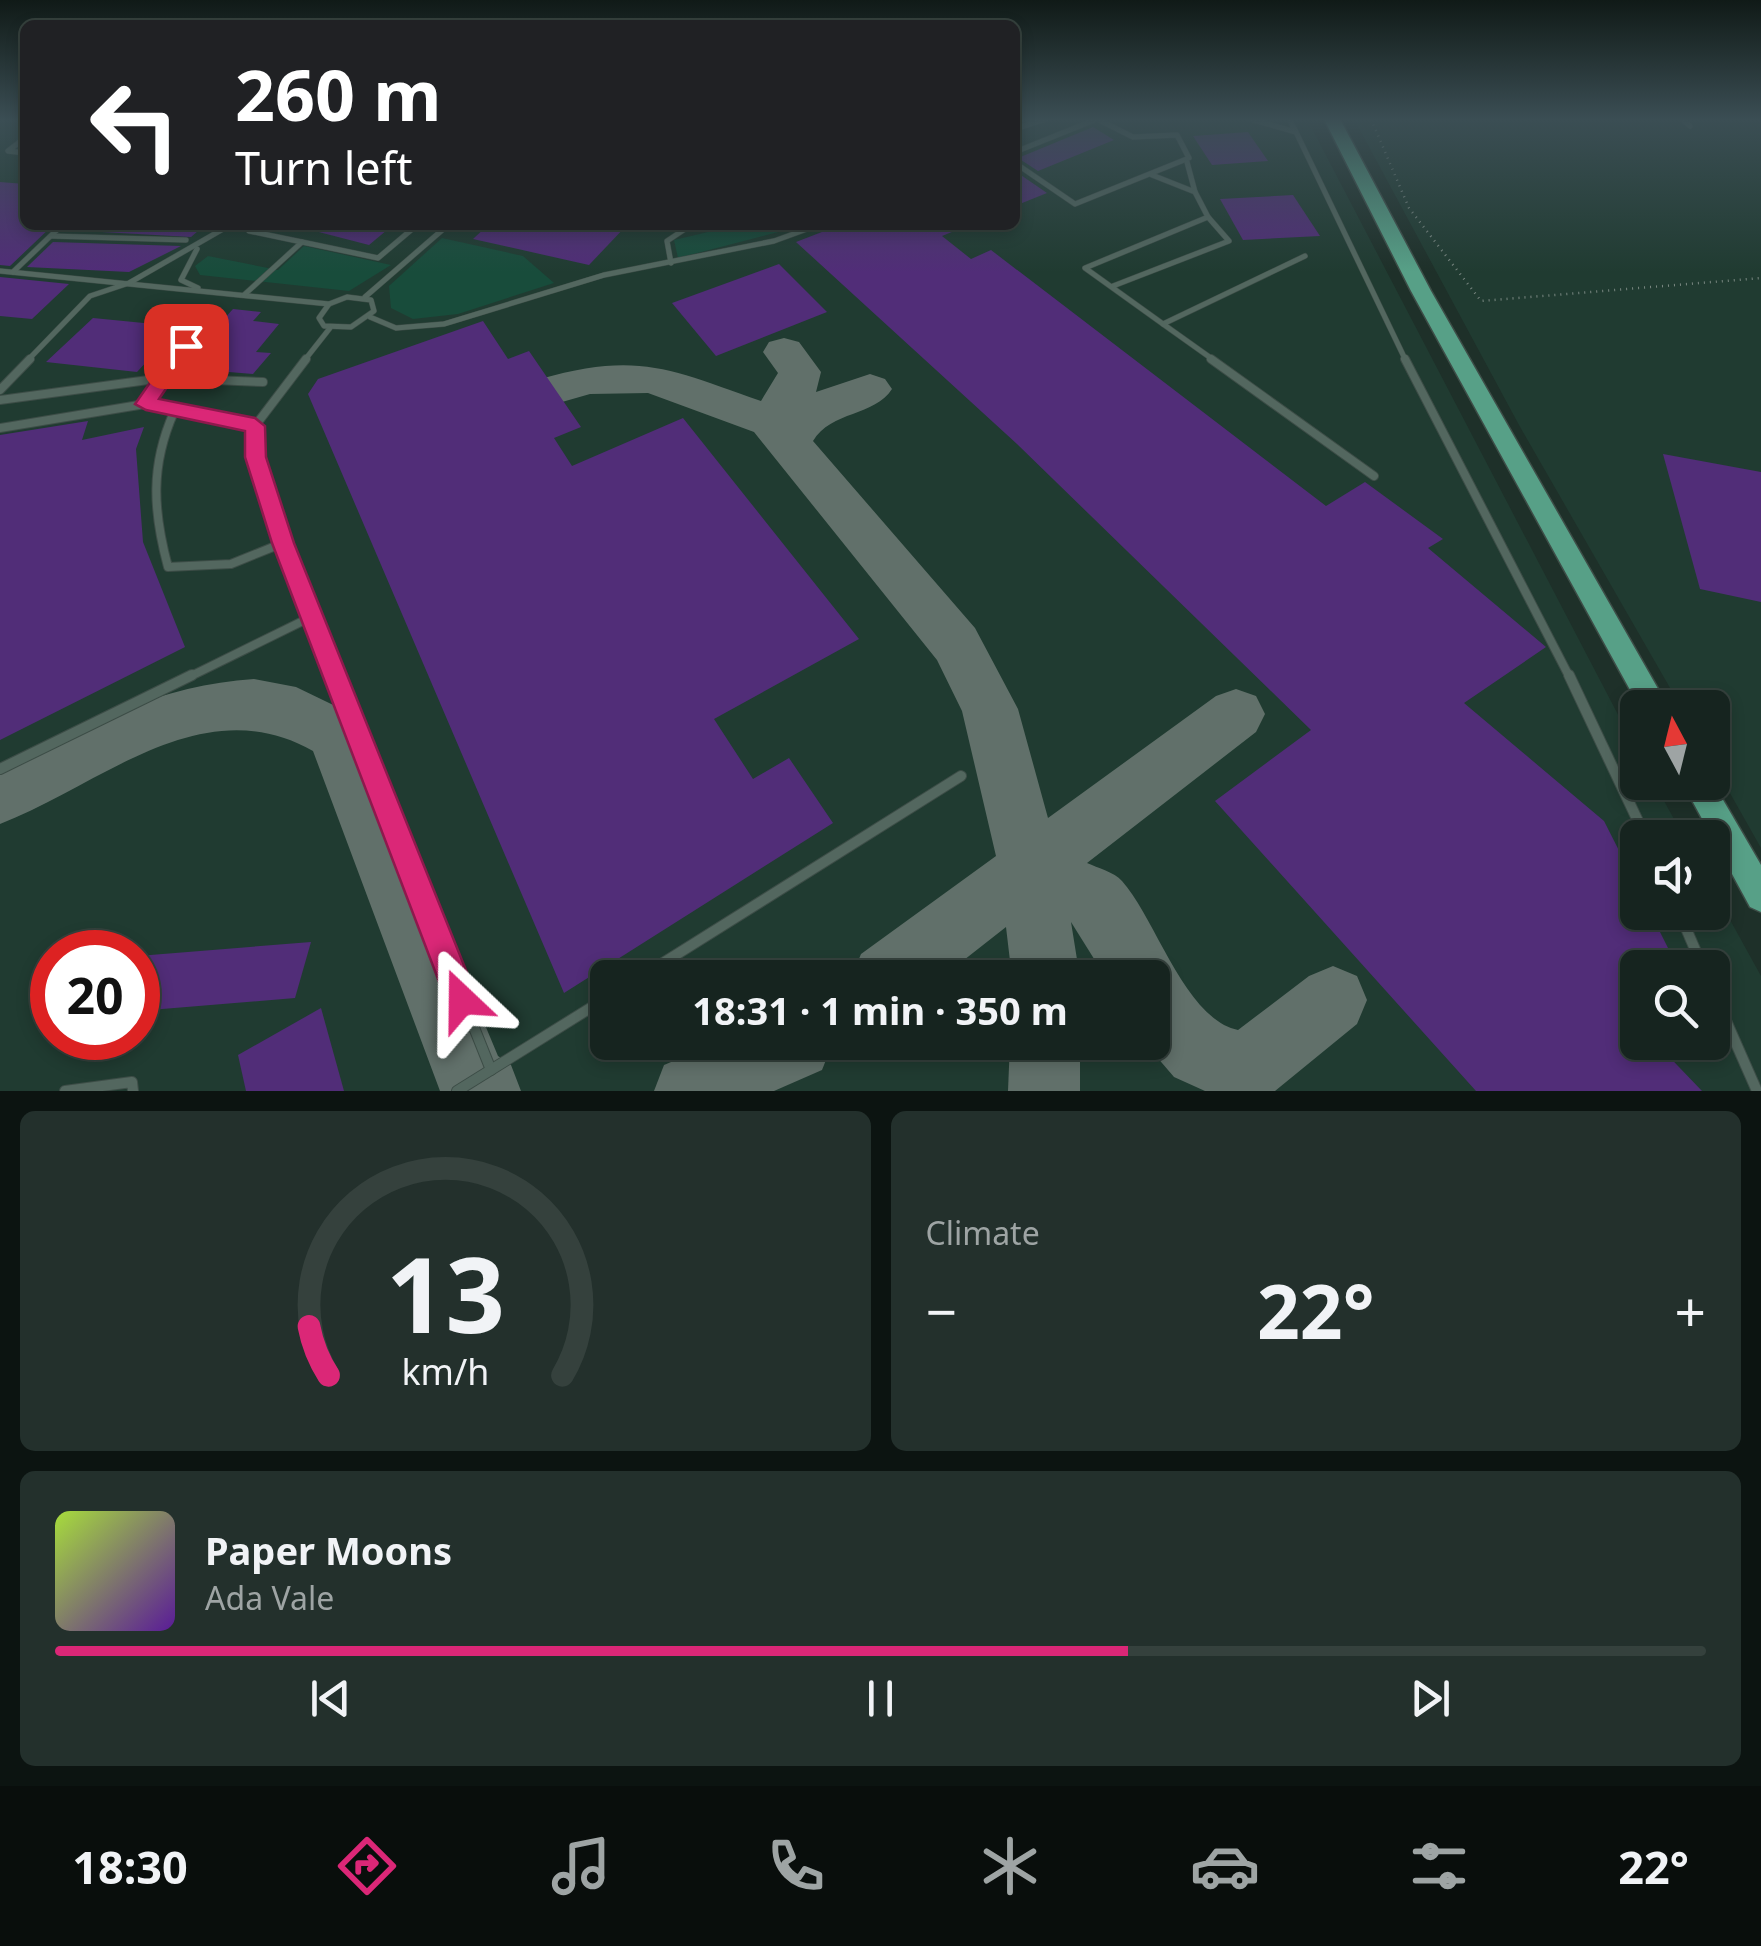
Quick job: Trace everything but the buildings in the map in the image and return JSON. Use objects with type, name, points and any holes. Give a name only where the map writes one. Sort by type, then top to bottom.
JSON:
[{"type":"highway","points":[[1358,170],[1421,291],[1645,690]]},
{"type":"highway","points":[[1707,800],[1761,896]]},
{"type":"lane","points":[[1026,170],[1075,204],[1165,170]]},
{"type":"lane","points":[[1113,286],[1229,241],[1208,217],[1188,170]]},
{"type":"lane","points":[[1314,170],[1422,394],[1608,750],[1638,820]]},
{"type":"lane","points":[[1152,175],[1195,192]]},
{"type":"lane","points":[[1208,217],[1085,268],[1374,476]]},
{"type":"lane","points":[[12,272],[57,230]]},
{"type":"lane","points":[[208,291],[180,280],[194,251],[222,230]]},
{"type":"lane","points":[[250,230],[378,258],[412,230]]},
{"type":"lane","points":[[0,271],[329,304],[347,297],[365,297],[442,230]]},
{"type":"lane","points":[[671,263],[668,241],[684,230]]},
{"type":"lane","points":[[370,317],[396,328],[444,324],[604,275],[774,242],[805,230]]},
{"type":"lane","points":[[51,236],[186,240]]},
{"type":"lane","points":[[0,390],[90,296],[129,283],[212,237]]},
{"type":"lane","points":[[244,295],[302,242]]},
{"type":"lane","points":[[1164,324],[1305,256]]},
{"type":"lane","points":[[329,304],[319,318],[330,328],[351,327],[370,317],[374,305],[365,297]]},
{"type":"lane","points":[[330,328],[255,426],[256,457],[311,617],[491,1070]]},
{"type":"lane","points":[[146,404],[186,346]]},
{"type":"lane","points":[[0,400],[163,378],[264,382]]},
{"type":"lane","points":[[0,428],[146,404],[255,426]]},
{"type":"lane","points":[[174,412],[156,448],[154,514],[168,567],[230,564],[283,543]]},
{"type":"lane","points":[[0,770],[311,617]]},
{"type":"lane","points":[[668,960],[962,776]]},
{"type":"lane","points":[[457,1091],[590,1009]]},
{"type":"lane","points":[[1730,1030],[1757,1091]]},
{"type":"lane","points":[[65,1091],[132,1082],[132,1091]]},
{"type":"path","points":[[1393,170],[1409,208],[1481,301],[1761,278]]},
{"type":"shaded area","points":[[0,170],[20,170],[20,230],[1020,230],[1020,170],[1334,170],[1620,718],[1620,800],[1663,800],[1675,820],[1620,820],[1620,930],[1730,930],[1730,920],[1761,976],[1761,1091],[0,1091]]},
{"type":"shaded area","points":[[1381,170],[1761,170],[1761,848],[1730,793],[1730,690],[1671,690],[1519,425]]},
{"type":"green space","points":[[717,230],[786,230],[678,258],[674,240]]},
{"type":"green space","points":[[442,238],[523,256],[554,283],[458,314],[413,319],[391,308],[389,286]]},
{"type":"green space","points":[[304,246],[391,265],[349,291],[200,275],[195,266],[208,256],[278,270]]},
{"type":"taxiway","points":[[770,421],[796,389],[800,372],[784,352]]},
{"type":"taxiway","points":[[555,389],[590,380],[652,378],[770,421]]},
{"type":"taxiway","points":[[789,444],[811,414],[870,389]]},
{"type":"taxiway","points":[[770,421],[789,444]]},
{"type":"taxiway","points":[[789,444],[956,644],[990,709],[1031,868]]},
{"type":"taxiway","points":[[0,796],[122,735],[210,707],[254,704],[296,712],[336,734],[472,1082],[485,1091]]},
{"type":"taxiway","points":[[1031,868],[1236,714]]},
{"type":"taxiway","points":[[909,960],[1031,868]]},
{"type":"taxiway","points":[[1031,870],[1097,901],[1133,960]]},
{"type":"taxiway","points":[[1031,870],[1044,960]]},
{"type":"taxiway","points":[[1170,1019],[1200,1052],[1247,1068],[1333,1000]]},
{"type":"taxiway","points":[[690,1091],[762,1060]]},
{"type":"taxiway","points":[[1044,1091],[1045,1060]]},
{"type":"route","points":[[186,346],[146,404],[255,426],[252,439],[256,457],[283,543],[462,1000]]}]
